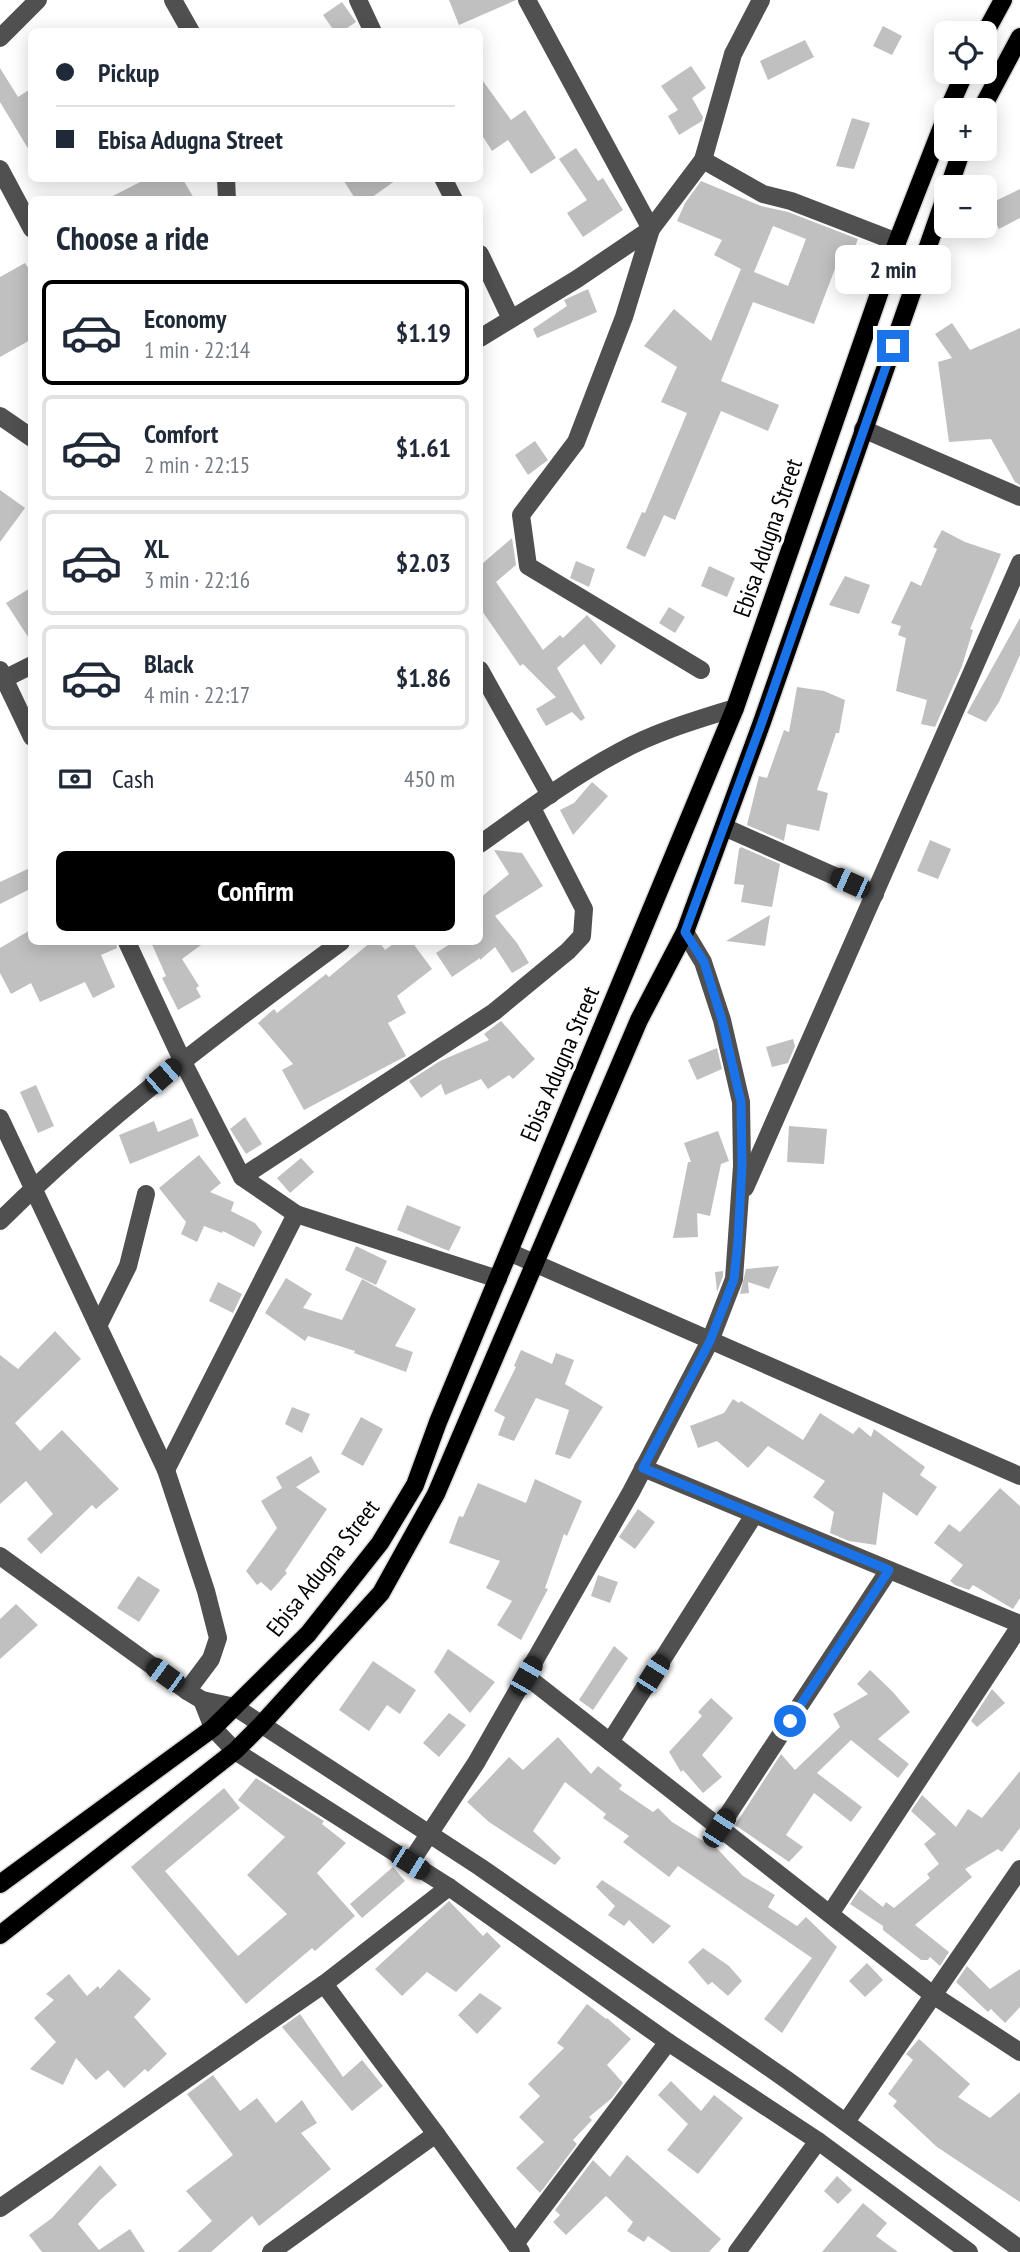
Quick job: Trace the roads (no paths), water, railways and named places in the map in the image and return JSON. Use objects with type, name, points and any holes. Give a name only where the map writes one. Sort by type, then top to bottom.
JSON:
[{"type":"main road","points":[[992,21],[1003,0]]},
{"type":"main road","points":[[987,98],[1020,37]]},
{"type":"main road","name":"Ebisa Adugna Street","points":[[0,1884],[213,1728],[235,1707],[309,1634],[380,1543],[415,1485],[735,708],[897,242],[934,148]]},
{"type":"main road","name":"Ebisa Adugna Street","points":[[0,1935],[235,1751],[261,1725],[381,1593],[436,1494],[639,1020],[685,932],[934,229]]},
{"type":"street","points":[[0,38],[38,0]]},
{"type":"street","points":[[173,0],[189,28]]},
{"type":"street","points":[[358,0],[371,28]]},
{"type":"street","points":[[527,0],[651,229],[624,317],[576,442],[521,516],[528,565],[701,670]]},
{"type":"street","points":[[483,336],[577,279],[651,229],[703,160],[733,54],[761,0]]},
{"type":"street","points":[[703,160],[763,194],[791,201],[897,242]]},
{"type":"street","points":[[0,169],[28,222]]},
{"type":"street","points":[[483,260],[511,319]]},
{"type":"street","points":[[0,416],[28,435]]},
{"type":"street","points":[[863,429],[1020,497]]},
{"type":"street","points":[[740,1200],[1020,563]]},
{"type":"street","points":[[28,667],[2,677],[28,729]]},
{"type":"street","points":[[483,675],[550,795]]},
{"type":"street","points":[[483,842],[620,751],[679,726],[735,708]]},
{"type":"street","points":[[242,1177],[494,1012],[568,951],[582,936],[584,909],[532,808]]},
{"type":"street","points":[[723,827],[875,894]]},
{"type":"street","points":[[410,1863],[476,1763],[643,1468],[710,1341],[734,1279],[742,1166],[741,1102],[722,1020],[704,962],[685,932]]},
{"type":"street","points":[[128,945],[182,1060],[242,1177],[296,1214],[498,1279]]},
{"type":"street","points":[[0,1221],[33,1188],[182,1060],[337,945]]},
{"type":"street","points":[[0,1118],[166,1470],[206,1591],[218,1638],[195,1695]]},
{"type":"street","points":[[98,1326],[128,1266],[146,1194]]},
{"type":"street","points":[[166,1470],[296,1214]]},
{"type":"street","points":[[509,1252],[1020,1476]]},
{"type":"street","points":[[643,1468],[1020,1625],[830,1914]]},
{"type":"street","points":[[610,1742],[754,1514]]},
{"type":"street","points":[[3,1564],[195,1695],[235,1707],[526,1899],[846,2122],[1020,2249]]},
{"type":"street","points":[[719,1828],[889,1570]]},
{"type":"street","points":[[526,1676],[933,1995],[1020,2052]]},
{"type":"street","points":[[195,1695],[213,1728],[235,1751],[449,1887],[668,2042],[818,2141],[970,2252]]},
{"type":"street","points":[[846,2122],[1020,1868]]},
{"type":"street","points":[[0,2208],[324,1984],[449,1887]]},
{"type":"street","points":[[324,1984],[518,2248],[668,2042]]},
{"type":"street","points":[[271,2252],[436,2134]]},
{"type":"street","points":[[737,2252],[818,2141]]}]
